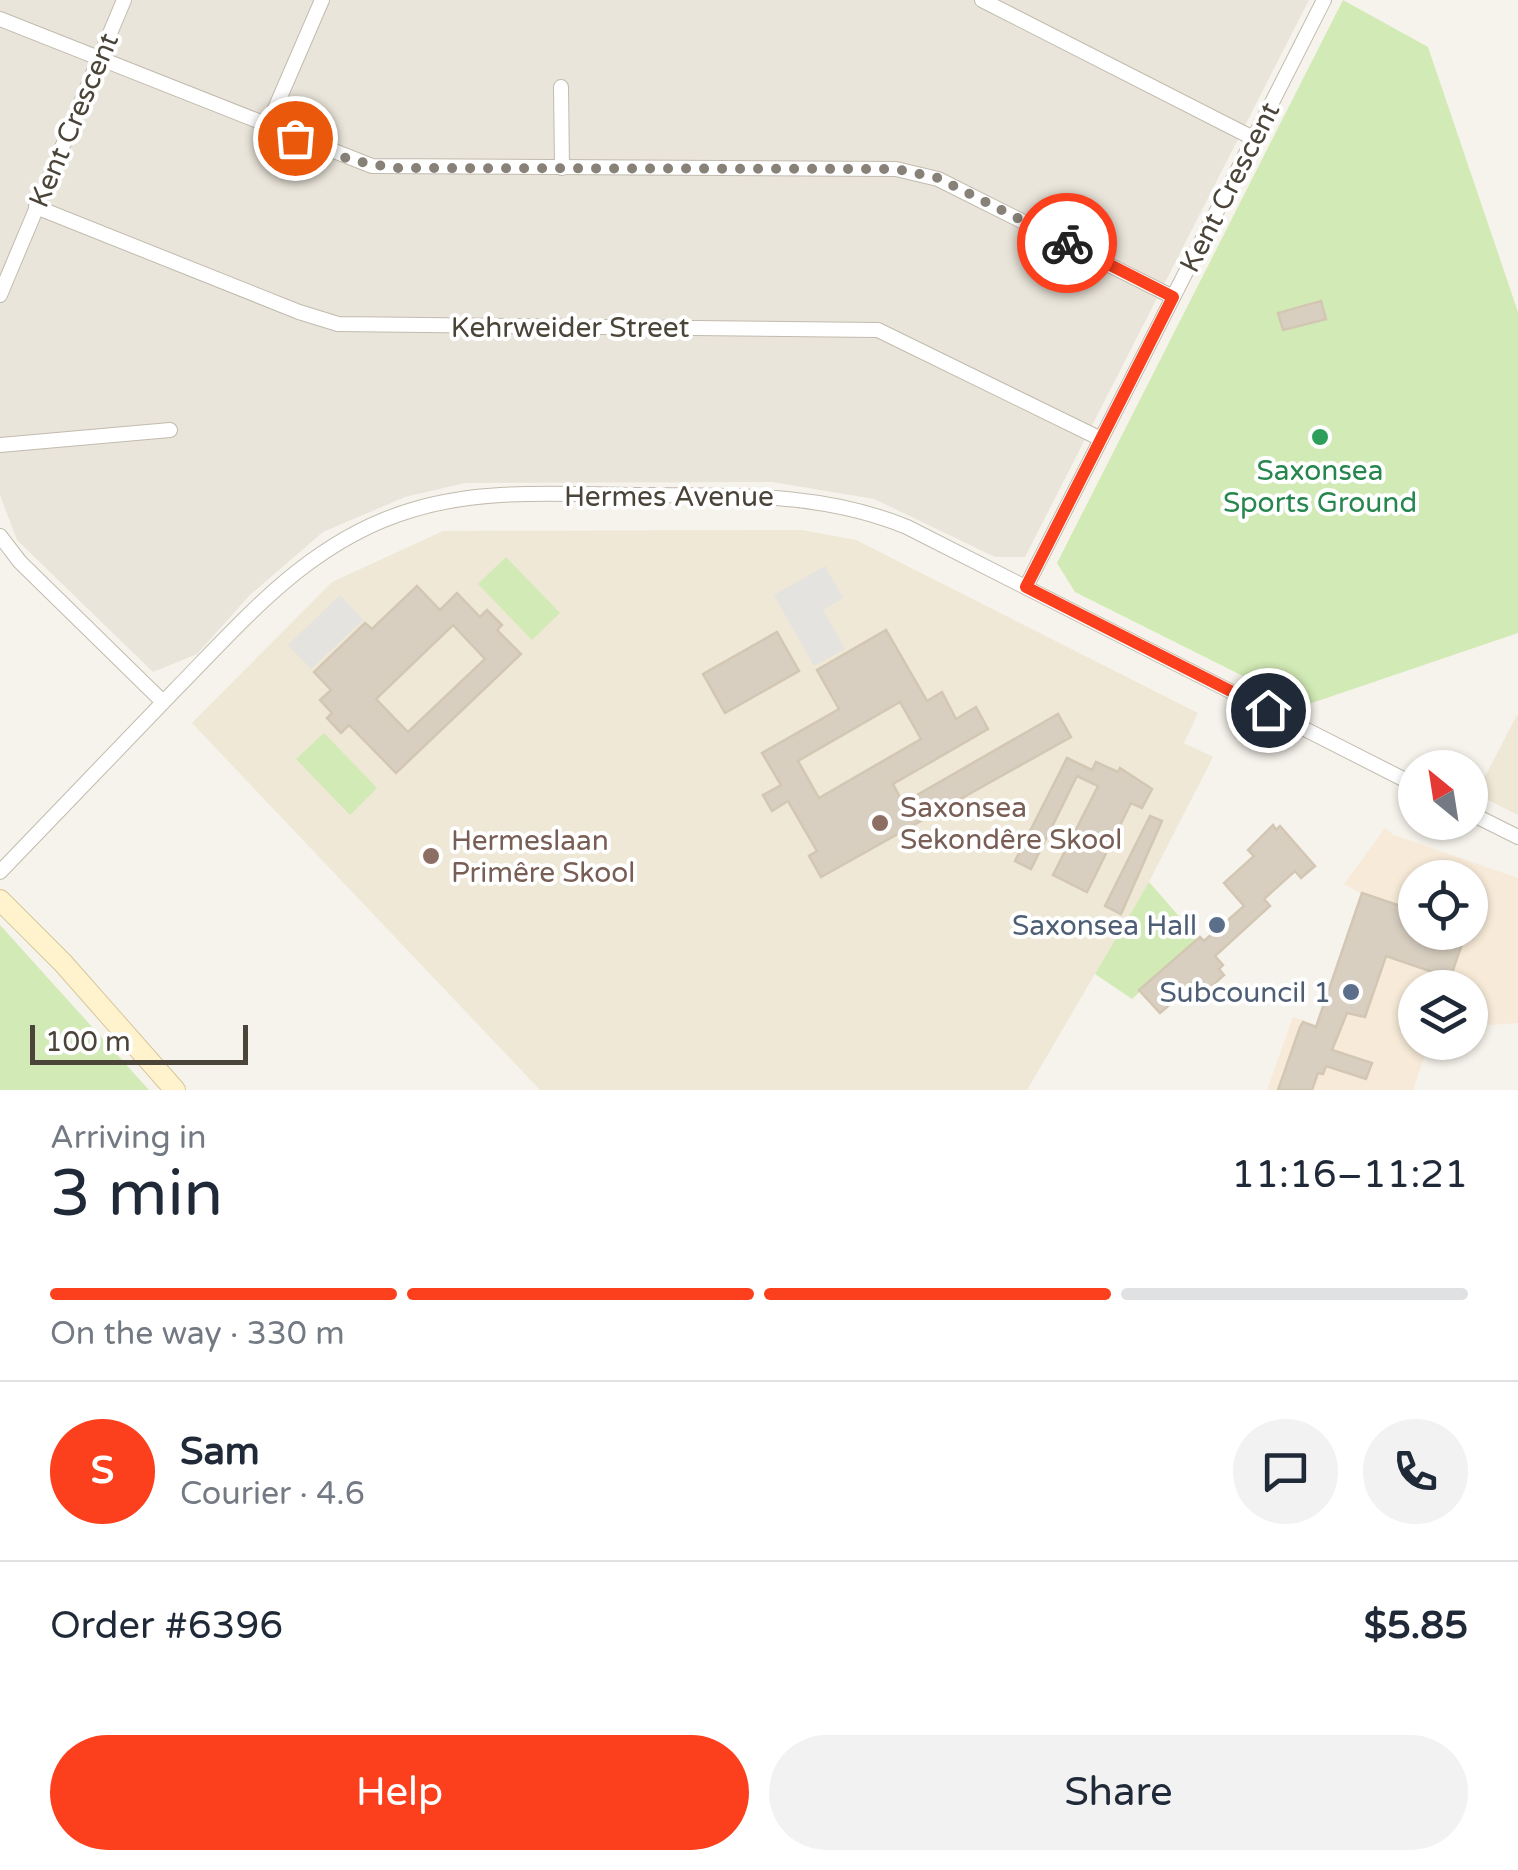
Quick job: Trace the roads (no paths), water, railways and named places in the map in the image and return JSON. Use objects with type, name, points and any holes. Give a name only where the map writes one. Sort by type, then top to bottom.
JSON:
[{"type":"main road","points":[[0,900],[175,1090]]},
{"type":"street","name":"Kent Crescent","points":[[0,295],[124,0]]},
{"type":"street","points":[[267,127],[322,0]]},
{"type":"street","points":[[982,0],[1254,138]]},
{"type":"street","name":"Kent Crescent","points":[[1026,587],[1324,0]]},
{"type":"street","points":[[0,19],[372,166],[917,172],[938,178],[1173,297]]},
{"type":"street","points":[[561,87],[562,168]]},
{"type":"street","name":"Kehrweider Street","points":[[36,208],[338,324],[878,330],[1102,439]]},
{"type":"street","points":[[0,445],[170,430]]},
{"type":"street","name":"Hermes Avenue","points":[[0,872],[285,578],[325,549],[391,516],[462,498],[496,494],[735,496],[818,500],[861,510],[907,528],[1026,587],[1398,776]]},
{"type":"street","points":[[0,536],[20,562],[163,702]]},
{"type":"street","points":[[1488,822],[1518,837]]},
{"type":"place","name":"Saxonsea Sports Ground","points":[[1320,437]]},
{"type":"place","name":"Saxonsea Sekondêre Skool","points":[[880,823]]},
{"type":"place","name":"Hermeslaan Primêre Skool","points":[[431,856]]},
{"type":"place","name":"Saxonsea Hall","points":[[1217,925]]},
{"type":"place","name":"Subcouncil 1","points":[[1351,992]]}]
